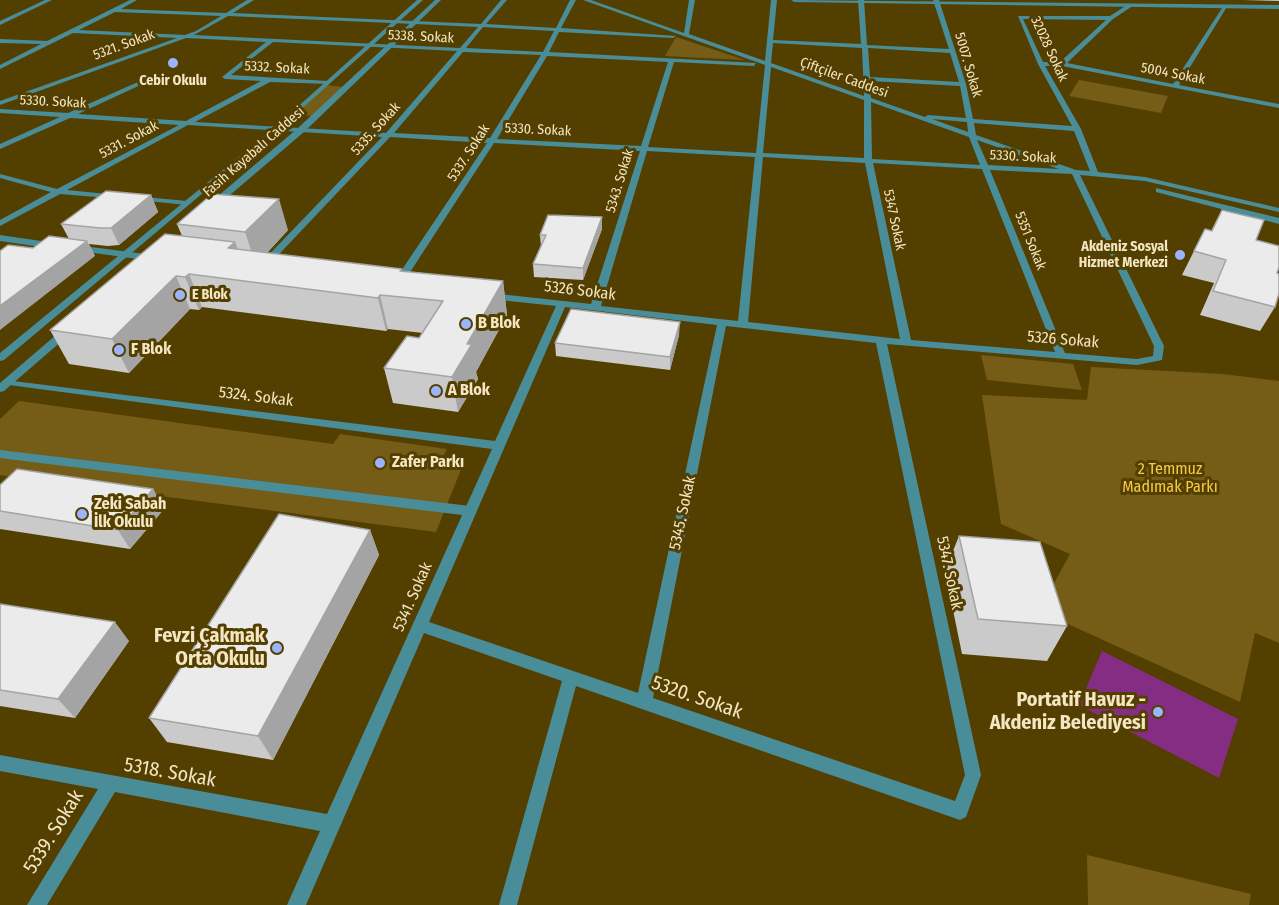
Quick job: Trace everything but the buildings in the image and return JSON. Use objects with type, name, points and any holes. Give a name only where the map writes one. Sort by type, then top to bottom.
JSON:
[{"type":"street","points":[[0,23],[49,0]]},
{"type":"street","points":[[0,67],[134,0]]},
{"type":"street","name":"5321. Sokak","points":[[0,103],[198,32],[251,0]]},
{"type":"street","name":"Fasih Kayabalı Caddesi","points":[[0,358],[276,129],[420,0]]},
{"type":"street","name":"Fasih Kayabalı Caddesi","points":[[205,212],[301,130],[438,0]]},
{"type":"street","name":"5335. Sokak","points":[[271,271],[255,269],[389,134],[504,0]]},
{"type":"street","name":"5337. Sokak","points":[[397,285],[493,139],[544,56],[573,0]]},
{"type":"street","name":"Çiftçiler Caddesi","points":[[586,0],[1075,172],[1145,178],[1279,210]]},
{"type":"street","points":[[114,10],[396,21],[686,36],[692,0]]},
{"type":"street","points":[[743,325],[774,0]]},
{"type":"street","points":[[794,0],[1110,2],[1129,6],[1279,7]]},
{"type":"street","name":"5007. Sokak","points":[[936,0],[963,84],[973,138]]},
{"type":"street","name":"5347 Sokak","points":[[861,1],[867,79],[868,159],[906,343]]},
{"type":"street","points":[[1062,64],[1111,18],[1129,6]]},
{"type":"street","points":[[1174,87],[1226,6]]},
{"type":"street","name":"32028 Sokak","points":[[1094,172],[1077,129],[1041,64],[1020,17],[1111,18]]},
{"type":"street","name":"5338. Sokak","points":[[73,31],[186,35],[544,56],[767,65]]},
{"type":"street","points":[[0,41],[48,43]]},
{"type":"street","name":"5332. Sokak","points":[[271,41],[225,77],[327,83]]},
{"type":"street","points":[[769,41],[952,51]]},
{"type":"street","name":"5343. Sokak","points":[[595,308],[671,61]]},
{"type":"street","name":"5004 Sokak","points":[[1041,64],[1062,64],[1279,106]]},
{"type":"street","points":[[867,79],[963,84]]},
{"type":"street","points":[[0,147],[147,80]]},
{"type":"street","name":"5331. Sokak","points":[[0,223],[270,80]]},
{"type":"street","name":"5330. Sokak","points":[[0,111],[276,129],[759,153],[1075,172]]},
{"type":"street","points":[[909,115],[1077,129]]},
{"type":"street","name":"5351 Sokak","points":[[973,138],[1061,355]]},
{"type":"street","name":"5326 Sokak","points":[[480,294],[906,343],[1137,362],[1158,358],[1159,346],[1075,172]]},
{"type":"street","name":"Çiftçiler Caddesi","points":[[1094,172],[1279,221]]},
{"type":"street","points":[[0,176],[59,192],[187,202]]},
{"type":"street","points":[[0,238],[124,255],[159,255],[144,265]]},
{"type":"street","points":[[386,283],[409,286]]},
{"type":"street","name":"5341. Sokak","points":[[296,905],[562,304]]},
{"type":"street","points":[[4,385],[76,323]]},
{"type":"street","name":"5345. Sokak","points":[[644,702],[722,323]]},
{"type":"street","name":"5347. Sokak","points":[[881,340],[973,775],[960,811]]},
{"type":"street","name":"5324. Sokak","points":[[4,385],[500,446]]},
{"type":"street","points":[[0,454],[471,511]]},
{"type":"street","name":"5320. Sokak","points":[[420,625],[960,811]]},
{"type":"street","points":[[508,905],[571,677]]},
{"type":"street","name":"5318. Sokak","points":[[0,763],[332,824]]},
{"type":"street","name":"5339. Sokak","points":[[36,905],[111,783]]},
{"type":"green space","points":[[676,37],[745,60],[665,56]]},
{"type":"green space","points":[[1079,80],[1168,96],[1161,113],[1069,96]]},
{"type":"green space","points":[[326,85],[343,87],[311,116],[294,115]]},
{"type":"green space","points":[[981,355],[1073,364],[1082,390],[987,380]]},
{"type":"green space","name":"2 Temmuz Madımak Parkı","points":[[1091,367],[1223,374],[1279,381],[1279,643],[1255,633],[1240,702],[1039,611],[1070,554],[1001,524],[982,395],[1087,400]]},
{"type":"green space","name":"Zafer Parkı","points":[[19,401],[333,444],[340,434],[447,449],[442,459],[464,462],[436,532],[0,475],[0,419]]},
{"type":"green space","points":[[1087,855],[1251,894],[1249,905],[1088,905]]},
{"type":"shaded area","name":"Portatif Havuz - Akdeniz Belediyesi","points":[[1102,651],[1238,719],[1219,778],[1079,705]]},
{"type":"place","name":"Cebir Okulu","points":[[173,63]]},
{"type":"place","name":"Akdeniz Sosyal Hizmet Merkezi","points":[[1180,255]]},
{"type":"place","name":"E Blok","points":[[180,295]]},
{"type":"place","name":"B Blok","points":[[466,324]]},
{"type":"place","name":"F Blok","points":[[119,350]]},
{"type":"place","name":"A Blok","points":[[436,391]]},
{"type":"place","name":"Zafer Parkı","points":[[380,463]]},
{"type":"place","name":"Zeki Sabah İlk Okulu","points":[[82,514]]},
{"type":"place","name":"Fevzi Çakmak Orta Okulu","points":[[277,648]]},
{"type":"place","name":"Portatif Havuz - Akdeniz Belediyesi","points":[[1158,712]]}]
